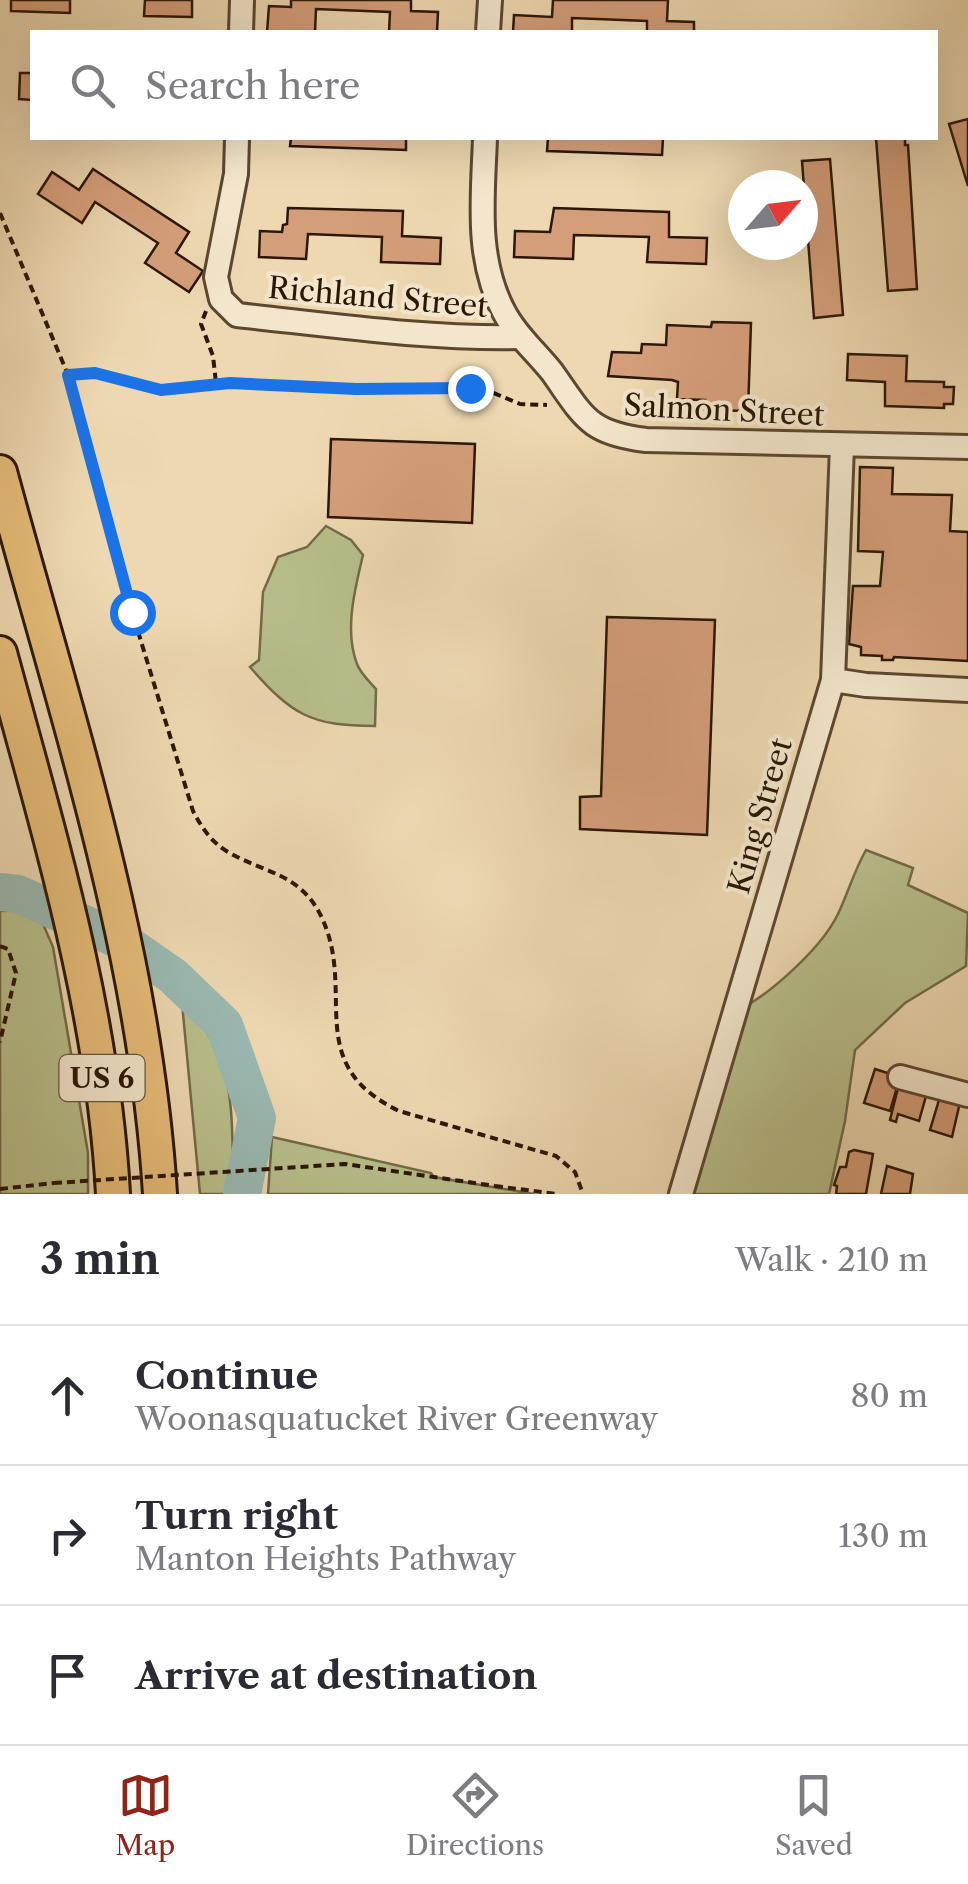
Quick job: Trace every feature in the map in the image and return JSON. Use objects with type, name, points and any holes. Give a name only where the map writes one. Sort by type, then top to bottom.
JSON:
[{"type":"highway","name":"US 6","points":[[0,472],[135,986],[160,1194]]},
{"type":"highway","name":"US 6","points":[[0,653],[81,962],[102,1076],[113,1194]]},
{"type":"street","points":[[240,30],[242,0]]},
{"type":"street","points":[[488,30],[490,0]]},
{"type":"street","points":[[221,299],[216,276],[236,174],[237,140]]},
{"type":"street","name":"Salmon Street","points":[[485,140],[483,244],[490,280],[521,337],[540,356],[586,420],[611,436],[968,447]]},
{"type":"street","name":"Richland Street","points":[[221,299],[237,315],[482,338],[521,337]]},
{"type":"street","name":"King Street","points":[[681,1194],[833,680],[842,446]]},
{"type":"street","points":[[833,680],[968,690]]},
{"type":"street","points":[[900,1077],[968,1095]]},
{"type":"path","points":[[0,213],[68,375],[132,612],[193,812],[206,835],[226,851],[293,880],[321,915],[332,945],[339,1051],[358,1084],[377,1100],[400,1111],[556,1156],[575,1172],[583,1194]]},
{"type":"path","points":[[216,384],[213,356],[201,324],[211,303],[221,299]]},
{"type":"path","points":[[68,375],[95,373],[161,390],[216,384],[470,388],[484,389],[520,404],[559,404]]},
{"type":"path","points":[[0,946],[8,950],[16,973],[0,1042]]},
{"type":"path","points":[[0,1189],[345,1164],[556,1194]]},
{"type":"green space","points":[[326,526],[351,540],[363,555],[351,637],[358,667],[376,689],[375,726],[334,724],[304,714],[278,696],[250,667],[259,660],[263,592],[278,557],[307,547]]},
{"type":"green space","points":[[866,850],[913,868],[908,885],[968,913],[966,966],[905,1003],[855,1050],[829,1194],[678,1194],[674,1173],[723,1016],[771,989],[818,943],[838,914]]},
{"type":"green space","points":[[37,910],[53,947],[88,1153],[88,1194],[0,1194],[0,911]]},
{"type":"green space","points":[[182,1003],[201,1024],[223,1068],[229,1091],[234,1194],[200,1194]]},
{"type":"green space","points":[[272,1137],[431,1173],[434,1177],[534,1194],[268,1194]]},
{"type":"building","points":[[11,0],[70,0],[70,13],[11,11]]},
{"type":"building","points":[[145,0],[192,0],[192,17],[144,16]]},
{"type":"building","points":[[291,0],[411,0],[411,11],[438,12],[437,30],[389,30],[390,12],[316,9],[315,30],[267,30],[269,6],[291,7]]},
{"type":"building","points":[[553,0],[668,0],[667,21],[694,22],[694,30],[647,30],[647,21],[572,18],[572,30],[513,30],[514,15],[552,17]]},
{"type":"building","points":[[20,73],[30,73],[30,100],[19,99]]},
{"type":"building","points":[[968,119],[968,186],[949,124]]},
{"type":"building","points":[[291,140],[406,140],[406,150],[290,146]]},
{"type":"building","points":[[548,140],[663,140],[662,155],[547,151]]},
{"type":"building","points":[[876,140],[905,140],[917,289],[888,291]]},
{"type":"building","points":[[830,159],[843,315],[814,318],[810,260],[818,260],[818,170],[803,170],[802,161]]},
{"type":"building","points":[[93,169],[189,232],[176,253],[203,271],[189,292],[145,263],[158,243],[95,202],[82,223],[38,194],[52,172],[79,190]]},
{"type":"building","points":[[288,208],[403,211],[402,236],[441,238],[440,264],[381,262],[382,237],[308,234],[306,259],[259,257],[260,231],[282,232]]},
{"type":"building","points":[[554,208],[669,212],[669,237],[707,238],[706,264],[647,262],[649,237],[574,235],[573,259],[514,257],[515,231],[550,232]]},
{"type":"building","points":[[712,322],[751,323],[748,411],[705,410],[705,400],[677,399],[678,382],[672,380],[608,376],[612,352],[641,353],[642,344],[666,345],[667,325],[711,327]]},
{"type":"building","points":[[848,354],[907,356],[906,381],[944,382],[944,387],[954,387],[953,404],[944,404],[944,408],[885,406],[885,382],[847,380]]},
{"type":"building","points":[[331,439],[475,444],[472,523],[328,517]]},
{"type":"building","points":[[860,467],[893,468],[892,494],[952,495],[950,531],[968,532],[968,661],[894,657],[882,660],[882,656],[861,655],[861,647],[849,644],[853,586],[880,586],[883,552],[858,551]]},
{"type":"building","points":[[607,617],[715,620],[707,835],[580,829],[580,797],[601,796]]},
{"type":"building","points":[[875,1069],[900,1077],[890,1111],[864,1103]]},
{"type":"building","points":[[898,1088],[926,1096],[919,1121],[898,1114],[896,1122],[890,1120]]},
{"type":"building","points":[[942,1090],[961,1098],[952,1137],[930,1130]]},
{"type":"building","points":[[849,1152],[873,1154],[866,1194],[836,1194],[834,1185],[840,1167],[846,1167]]},
{"type":"building","points":[[887,1166],[913,1174],[910,1194],[881,1194]]},
{"type":"waterway","points":[[0,892],[18,894],[124,942],[173,976],[224,1025],[257,1118],[242,1194]]},
{"type":"route","points":[[132,612],[68,375],[95,373],[161,390],[230,383],[356,389],[470,388]]}]
